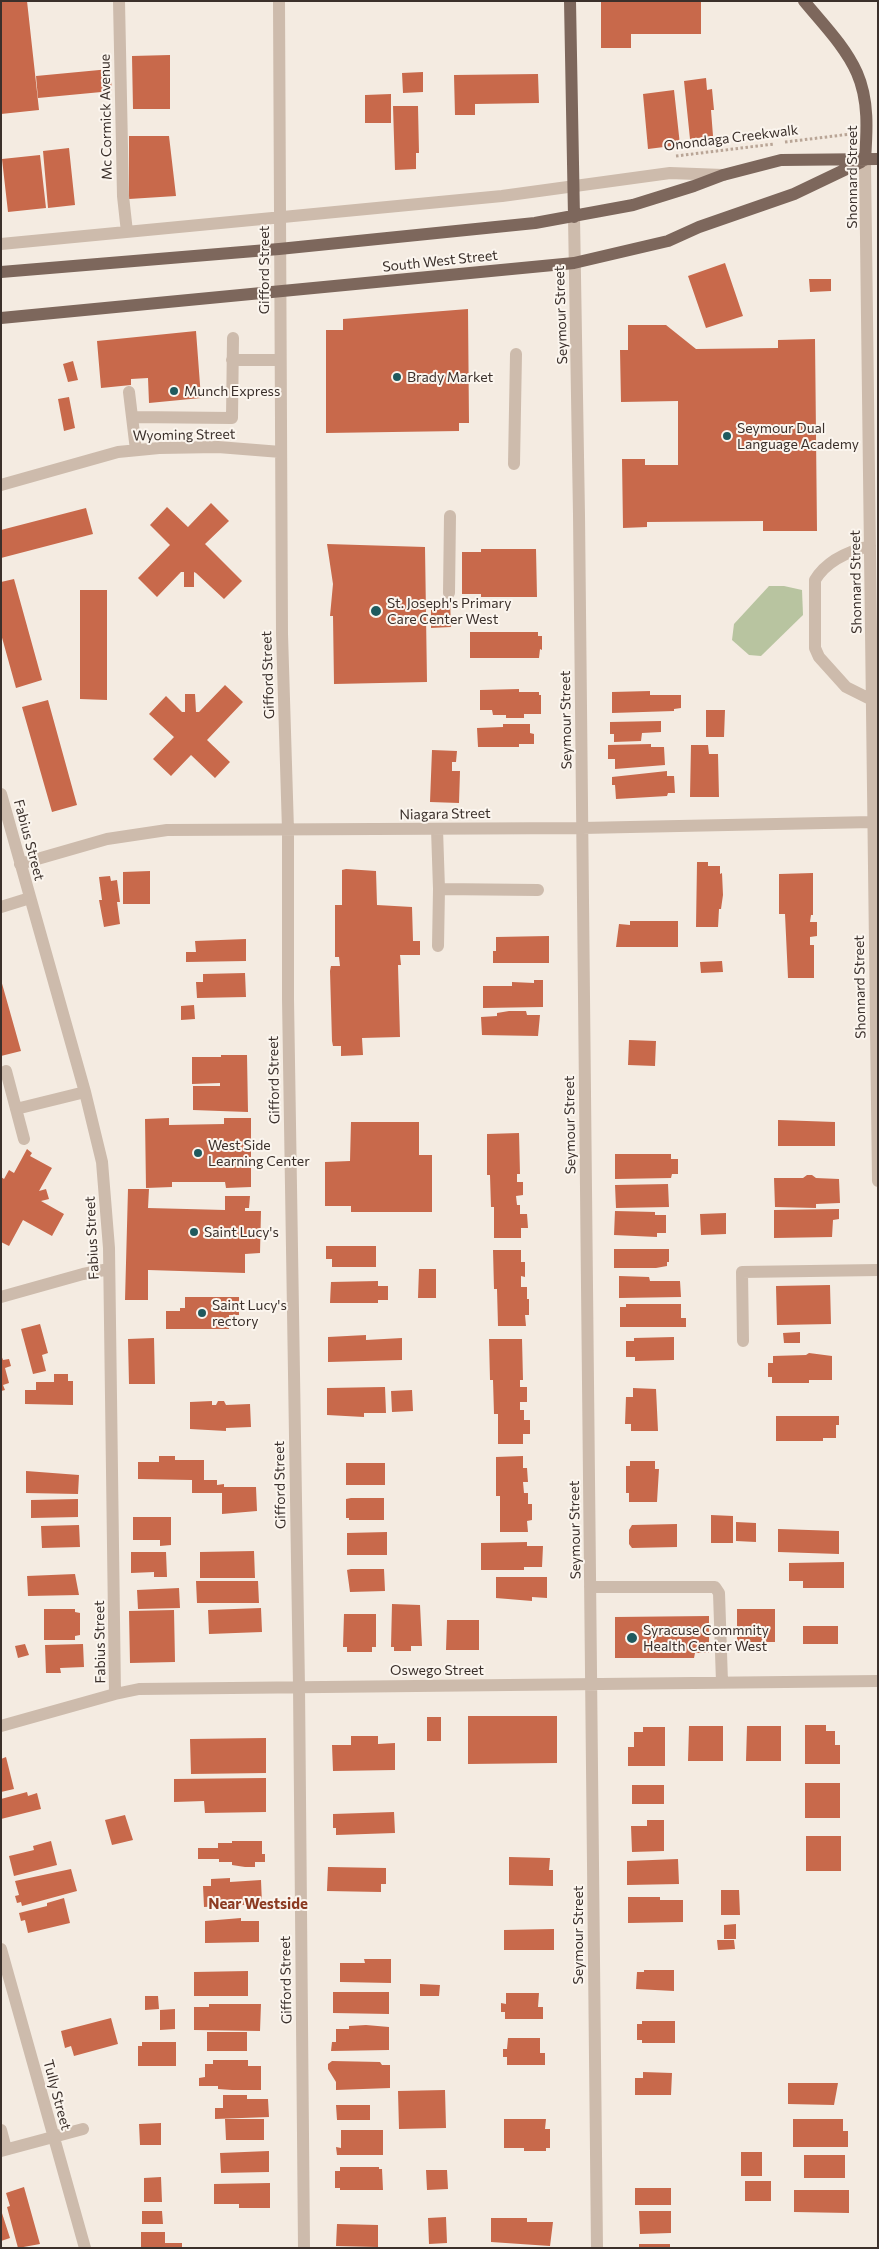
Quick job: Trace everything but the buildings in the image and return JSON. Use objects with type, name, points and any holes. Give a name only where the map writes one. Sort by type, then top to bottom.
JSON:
[{"type":"main road","name":"Seymour Street","points":[[570,1],[574,217]]},
{"type":"main road","name":"Shonnard Street","points":[[804,1],[841,47],[857,73],[864,96],[866,132],[872,160]]},
{"type":"main road","name":"South West Street","points":[[1,272],[279,249],[535,223],[633,205],[723,175],[781,160],[872,160]]},
{"type":"main road","name":"South West Street","points":[[1,318],[574,263],[668,241],[699,227],[794,194],[872,160]]},
{"type":"street","name":"Mc Cormick Avenue","points":[[119,1],[123,196],[127,232]]},
{"type":"street","name":"Gifford Street","points":[[279,1],[282,634],[288,830],[288,999],[299,1686],[304,2248]]},
{"type":"street","name":"Shonnard Street","points":[[872,160],[873,409],[870,546],[878,1181]]},
{"type":"street","name":"South West Street","points":[[1,244],[502,196],[572,188],[670,173],[723,175]]},
{"type":"street","name":"Seymour Street","points":[[574,217],[578,358],[597,2248]]},
{"type":"street","points":[[132,417],[232,418],[233,338]]},
{"type":"street","points":[[514,464],[516,354]]},
{"type":"street","points":[[232,360],[280,360]]},
{"type":"street","points":[[129,392],[136,450]]},
{"type":"street","name":"Wyoming Street","points":[[1,484],[118,452],[218,447],[281,452]]},
{"type":"street","points":[[449,593],[450,516]]},
{"type":"street","points":[[870,546],[847,551],[819,574],[815,580],[815,648],[819,657],[846,687],[872,700]]},
{"type":"street","name":"Fabius Street","points":[[1,794],[85,1092],[102,1162],[109,1269],[115,1694]]},
{"type":"street","name":"Niagara Street","points":[[20,864],[107,839],[167,830],[582,828],[873,822]]},
{"type":"street","points":[[437,829],[438,946]]},
{"type":"street","points":[[439,889],[538,890]]},
{"type":"street","points":[[1,907],[30,898]]},
{"type":"street","points":[[6,1071],[24,1139]]},
{"type":"street","points":[[16,1109],[85,1092]]},
{"type":"street","points":[[1,1297],[109,1269]]},
{"type":"street","points":[[743,1341],[742,1272],[878,1270]]},
{"type":"street","points":[[590,1587],[715,1588],[719,1593],[722,1682]]},
{"type":"street","name":"Oswego Street","points":[[1,1726],[115,1694],[140,1689],[878,1681]]},
{"type":"street","name":"Tully Street","points":[[1,1949],[7,1994],[53,2138],[85,2248]]},
{"type":"street","points":[[1,2130],[4,2150],[83,2129]]},
{"type":"path","name":"Onondaga Creekwalk","points":[[673,156],[866,132]]},
{"type":"green space","points":[[769,586],[784,586],[802,590],[803,615],[761,656],[749,655],[732,640],[734,624]]},
{"type":"place","name":"Brady Market","points":[[397,377]]},
{"type":"place","name":"Munch Express","points":[[174,391]]},
{"type":"place","name":"Seymour Dual Language Academy","points":[[727,436]]},
{"type":"place","name":"St. Joseph's Primary Care Center West","points":[[376,611]]},
{"type":"place","name":"West Side Learning Center","points":[[198,1153]]},
{"type":"place","name":"Saint Lucy's","points":[[194,1232]]},
{"type":"place","name":"Saint Lucy's rectory","points":[[202,1313]]},
{"type":"place","name":"Syracuse Commnity Health Center West","points":[[632,1638]]},
{"type":"district","name":"Near Westside","points":[[258,1904]]}]
